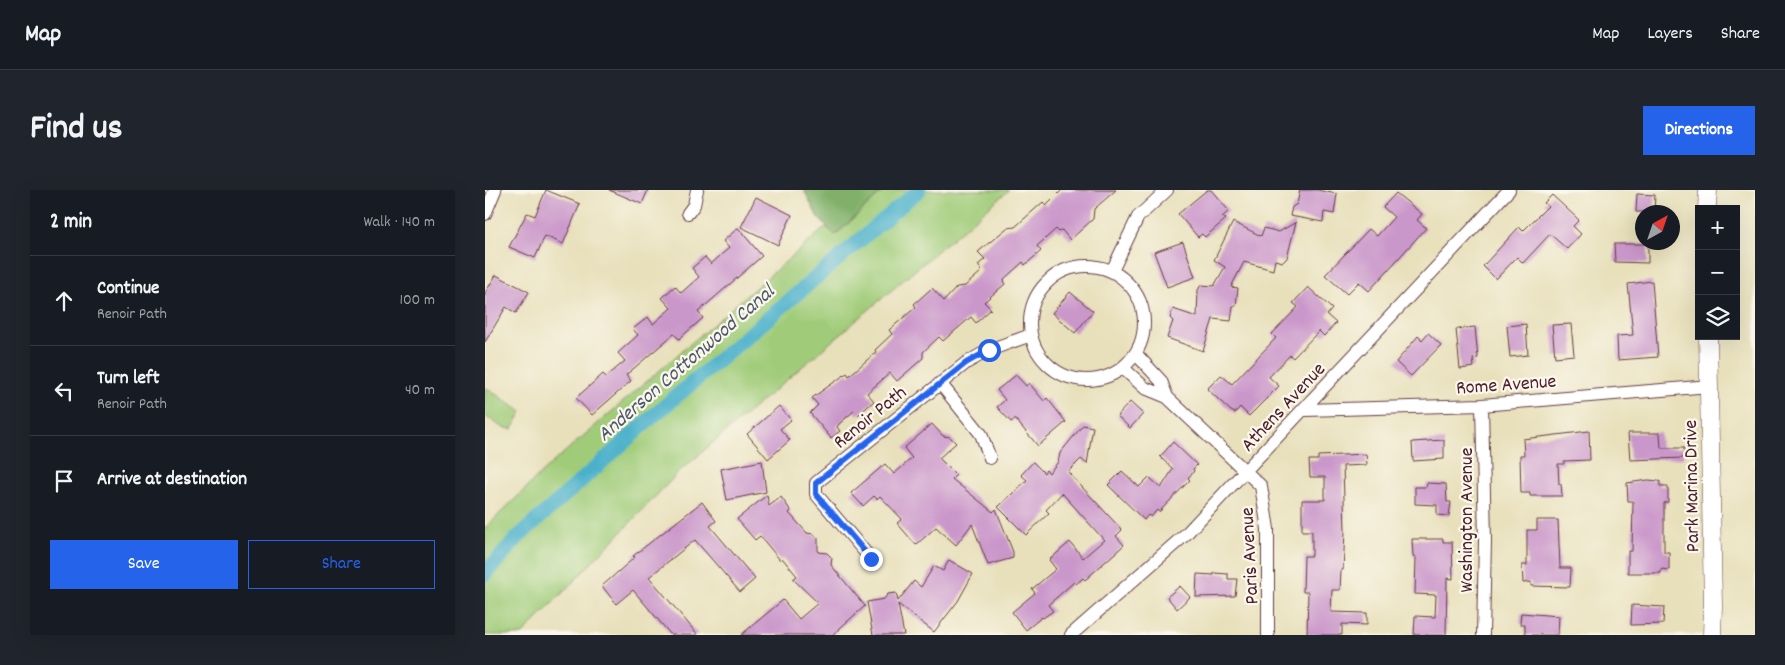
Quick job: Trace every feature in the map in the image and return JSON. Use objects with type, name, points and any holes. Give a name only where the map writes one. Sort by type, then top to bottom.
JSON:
[{"type":"main road","points":[[1707,205],[1708,190]]},
{"type":"main road","name":"Park Marina Drive","points":[[1708,340],[1712,635]]},
{"type":"street","points":[[485,214],[495,190]]},
{"type":"street","points":[[689,213],[694,205],[697,190]]},
{"type":"street","points":[[1111,271],[1135,222],[1146,208],[1167,190]]},
{"type":"street","name":"Athens Avenue","points":[[1071,635],[1187,534],[1509,190]]},
{"type":"street","points":[[1080,266],[1096,266],[1111,271],[1132,287],[1143,310],[1143,336],[1136,354],[1123,368],[1112,375],[1087,381],[1061,375],[1042,358],[1031,335],[1030,319],[1033,304],[1040,290],[1051,278],[1065,270],[1080,266]]},
{"type":"street","name":"Renoir Path","points":[[871,559],[816,494],[816,483],[940,383],[977,356],[1031,335]]},
{"type":"street","name":"Paris Avenue","points":[[1136,354],[1161,381],[1167,397]]},
{"type":"street","name":"Paris Avenue","points":[[1123,368],[1145,388],[1167,397],[1261,486],[1268,529],[1268,635]]},
{"type":"street","points":[[940,383],[981,434],[990,458]]},
{"type":"street","name":"Rome Avenue","points":[[1305,410],[1482,405],[1710,386]]},
{"type":"street","name":"Washington Avenue","points":[[1482,405],[1485,540],[1483,635]]},
{"type":"green space","points":[[804,190],[884,190],[835,235],[818,218]]},
{"type":"green space","points":[[884,190],[1009,190],[680,471],[522,635],[485,635],[485,528],[552,463],[826,227],[836,235]]},
{"type":"green space","points":[[485,387],[522,412],[512,429],[503,428],[485,416]]},
{"type":"building","points":[[546,190],[580,204],[563,244],[545,236],[535,258],[509,247],[527,213],[535,216]]},
{"type":"building","points":[[609,190],[648,190],[642,204]]},
{"type":"building","points":[[1062,190],[1116,190],[1094,209],[1093,219],[1070,240],[1062,230],[1059,232],[1056,229],[1037,246],[1041,251],[1025,265],[1023,262],[1004,279],[1005,284],[984,302],[991,309],[976,323],[971,317],[943,341],[939,337],[923,352],[923,358],[897,381],[890,373],[867,393],[874,401],[858,415],[854,411],[839,424],[837,427],[840,431],[831,438],[810,413],[818,405],[812,398],[847,373],[849,376],[876,352],[875,350],[892,334],[889,330],[916,307],[914,304],[932,288],[944,301],[957,287],[965,286],[982,271],[978,265],[985,259],[978,252],[1007,228],[1015,227],[1043,202],[1046,206]]},
{"type":"building","points":[[1207,190],[1211,190],[1229,211],[1222,217],[1226,219],[1205,237],[1202,234],[1198,237],[1178,214]]},
{"type":"building","points":[[1300,190],[1317,190],[1337,194],[1334,214],[1324,212],[1323,222],[1290,216],[1292,207],[1297,204]]},
{"type":"building","points":[[1396,193],[1422,214],[1417,220],[1426,228],[1369,291],[1359,282],[1347,294],[1325,275],[1369,229],[1377,236],[1394,217],[1383,207]]},
{"type":"building","points":[[1637,194],[1655,195],[1654,205],[1636,205]]},
{"type":"building","points":[[1552,195],[1579,220],[1573,226],[1581,234],[1567,249],[1550,234],[1523,263],[1517,257],[1496,279],[1483,266],[1519,227],[1523,231],[1548,206],[1544,203]]},
{"type":"building","points":[[756,197],[792,215],[778,245],[741,227]]},
{"type":"building","points":[[1233,222],[1261,236],[1264,228],[1279,232],[1296,222],[1287,258],[1283,262],[1275,260],[1273,270],[1244,262],[1231,287],[1238,288],[1236,306],[1233,306],[1231,321],[1213,319],[1203,351],[1167,338],[1173,321],[1170,318],[1173,309],[1197,317],[1198,290],[1201,285],[1214,286],[1225,267],[1214,260]]},
{"type":"building","points":[[738,228],[762,256],[698,312],[703,318],[679,339],[674,334],[626,375],[631,381],[592,415],[576,398],[603,374],[606,377],[625,361],[618,353],[638,335],[633,329],[648,317],[653,324],[671,308],[662,298],[675,286],[681,293],[699,277],[692,268],[705,257],[711,264],[729,248],[723,241]]},
{"type":"building","points":[[1183,242],[1195,277],[1167,287],[1154,252]]},
{"type":"building","points":[[1614,244],[1635,244],[1635,250],[1648,250],[1648,263],[1615,262]]},
{"type":"building","points":[[496,275],[529,292],[516,313],[506,307],[485,342],[485,293]]},
{"type":"building","points":[[1652,281],[1658,357],[1618,360],[1617,336],[1633,335],[1628,284]]},
{"type":"building","points":[[1308,287],[1332,309],[1327,315],[1336,323],[1324,336],[1319,331],[1293,358],[1290,355],[1269,377],[1279,386],[1249,416],[1240,407],[1235,413],[1231,411],[1207,389],[1221,375],[1232,384],[1276,338],[1272,334],[1298,307],[1293,303]]},
{"type":"building","points":[[1070,292],[1093,311],[1075,333],[1052,313]]},
{"type":"building","points":[[1526,324],[1528,355],[1510,357],[1507,326]]},
{"type":"building","points":[[1571,324],[1574,355],[1555,357],[1552,325]]},
{"type":"building","points":[[1475,327],[1478,358],[1473,359],[1474,367],[1460,369],[1456,329]]},
{"type":"building","points":[[1428,333],[1441,345],[1411,376],[1396,362],[1418,336],[1422,340]]},
{"type":"building","points":[[1016,375],[1026,386],[1029,383],[1044,401],[1047,398],[1066,422],[1038,446],[1015,419],[1011,422],[997,407],[1005,400],[997,390]]},
{"type":"building","points":[[1130,402],[1143,414],[1130,428],[1117,416]]},
{"type":"building","points":[[779,406],[791,420],[780,429],[790,440],[768,459],[747,434]]},
{"type":"building","points":[[932,424],[943,436],[950,437],[956,443],[939,458],[956,475],[952,479],[993,512],[996,509],[1013,552],[1013,558],[988,565],[972,524],[956,545],[936,527],[916,545],[897,523],[902,519],[880,496],[877,499],[874,496],[863,506],[851,493],[885,464],[894,474],[912,458],[904,448]]},
{"type":"building","points":[[1083,425],[1093,427],[1087,464],[1081,459],[1068,472],[1122,530],[1116,536],[1124,545],[1085,580],[1083,578],[1076,584],[1074,582],[1048,605],[1053,611],[1026,630],[1012,612],[1035,593],[1032,589],[1056,569],[1049,560],[1070,542],[1083,558],[1104,540],[1062,493],[1046,510],[1049,513],[1026,535],[998,507],[1027,480],[1021,475],[1033,462],[1044,473],[1046,470],[1049,473],[1058,462],[1060,453]]},
{"type":"building","points":[[1589,431],[1590,460],[1564,461],[1564,464],[1558,464],[1562,496],[1530,496],[1530,493],[1521,493],[1520,455],[1524,455],[1523,439]]},
{"type":"building","points":[[1628,433],[1660,433],[1661,448],[1684,448],[1684,458],[1630,460]]},
{"type":"building","points":[[1444,440],[1444,459],[1413,461],[1412,442]]},
{"type":"building","points":[[1173,442],[1197,465],[1188,478],[1190,480],[1159,512],[1157,510],[1151,517],[1148,515],[1144,520],[1108,485],[1122,471],[1139,487],[1149,477],[1161,488],[1173,469],[1160,457]]},
{"type":"building","points":[[1366,454],[1367,465],[1343,466],[1345,531],[1343,570],[1341,570],[1340,590],[1332,590],[1331,612],[1367,613],[1367,625],[1342,624],[1342,635],[1307,635],[1308,592],[1303,592],[1304,556],[1312,556],[1312,531],[1302,531],[1302,500],[1325,500],[1325,477],[1310,477],[1309,460],[1318,460],[1318,456]]},
{"type":"building","points":[[762,461],[766,492],[727,500],[721,469]]},
{"type":"building","points":[[1648,480],[1660,481],[1660,486],[1668,486],[1668,502],[1664,503],[1664,552],[1669,552],[1669,570],[1661,569],[1661,573],[1628,573],[1628,551],[1632,551],[1633,501],[1628,501],[1627,483]]},
{"type":"building","points":[[1427,483],[1446,484],[1447,502],[1451,502],[1449,516],[1437,515],[1437,505],[1415,504],[1415,487],[1426,487]]},
{"type":"building","points":[[767,495],[769,506],[781,497],[791,511],[789,513],[807,533],[813,534],[818,538],[818,552],[827,553],[832,558],[831,565],[865,606],[832,635],[741,635],[783,600],[799,619],[818,603],[793,579],[797,576],[782,558],[780,560],[760,536],[755,540],[737,519]]},
{"type":"building","points":[[702,502],[716,521],[710,526],[755,579],[740,592],[695,540],[649,577],[698,635],[671,635],[633,590],[616,604],[602,586],[635,557],[633,556]]},
{"type":"building","points":[[1537,520],[1558,520],[1560,568],[1571,568],[1570,587],[1531,586],[1531,582],[1523,583],[1522,565],[1527,565],[1527,530],[1537,530]]},
{"type":"building","points":[[1412,539],[1443,539],[1443,542],[1452,542],[1453,579],[1447,578],[1446,635],[1414,635],[1415,616],[1435,617],[1436,595],[1415,594],[1416,557],[1413,556]]},
{"type":"building","points":[[949,560],[973,574],[958,601],[934,632],[898,604],[904,635],[873,635],[867,602],[884,599],[888,594],[896,593],[898,601],[914,581],[921,587],[934,566],[943,571]]},
{"type":"building","points":[[1214,573],[1228,574],[1228,579],[1237,579],[1235,596],[1196,597],[1197,574],[1214,575]]},
{"type":"building","points":[[1180,586],[1190,597],[1177,609],[1167,597]]},
{"type":"building","points":[[1632,605],[1664,607],[1663,624],[1631,625]]},
{"type":"building","points":[[1521,613],[1559,616],[1558,635],[1525,635],[1525,624],[1520,624]]},
{"type":"waterway","name":"Anderson Cottonwood Canal","points":[[485,574],[518,537],[659,411],[919,190]]},
{"type":"route","points":[[871,559],[816,494],[816,483],[966,363],[989,350]]}]
